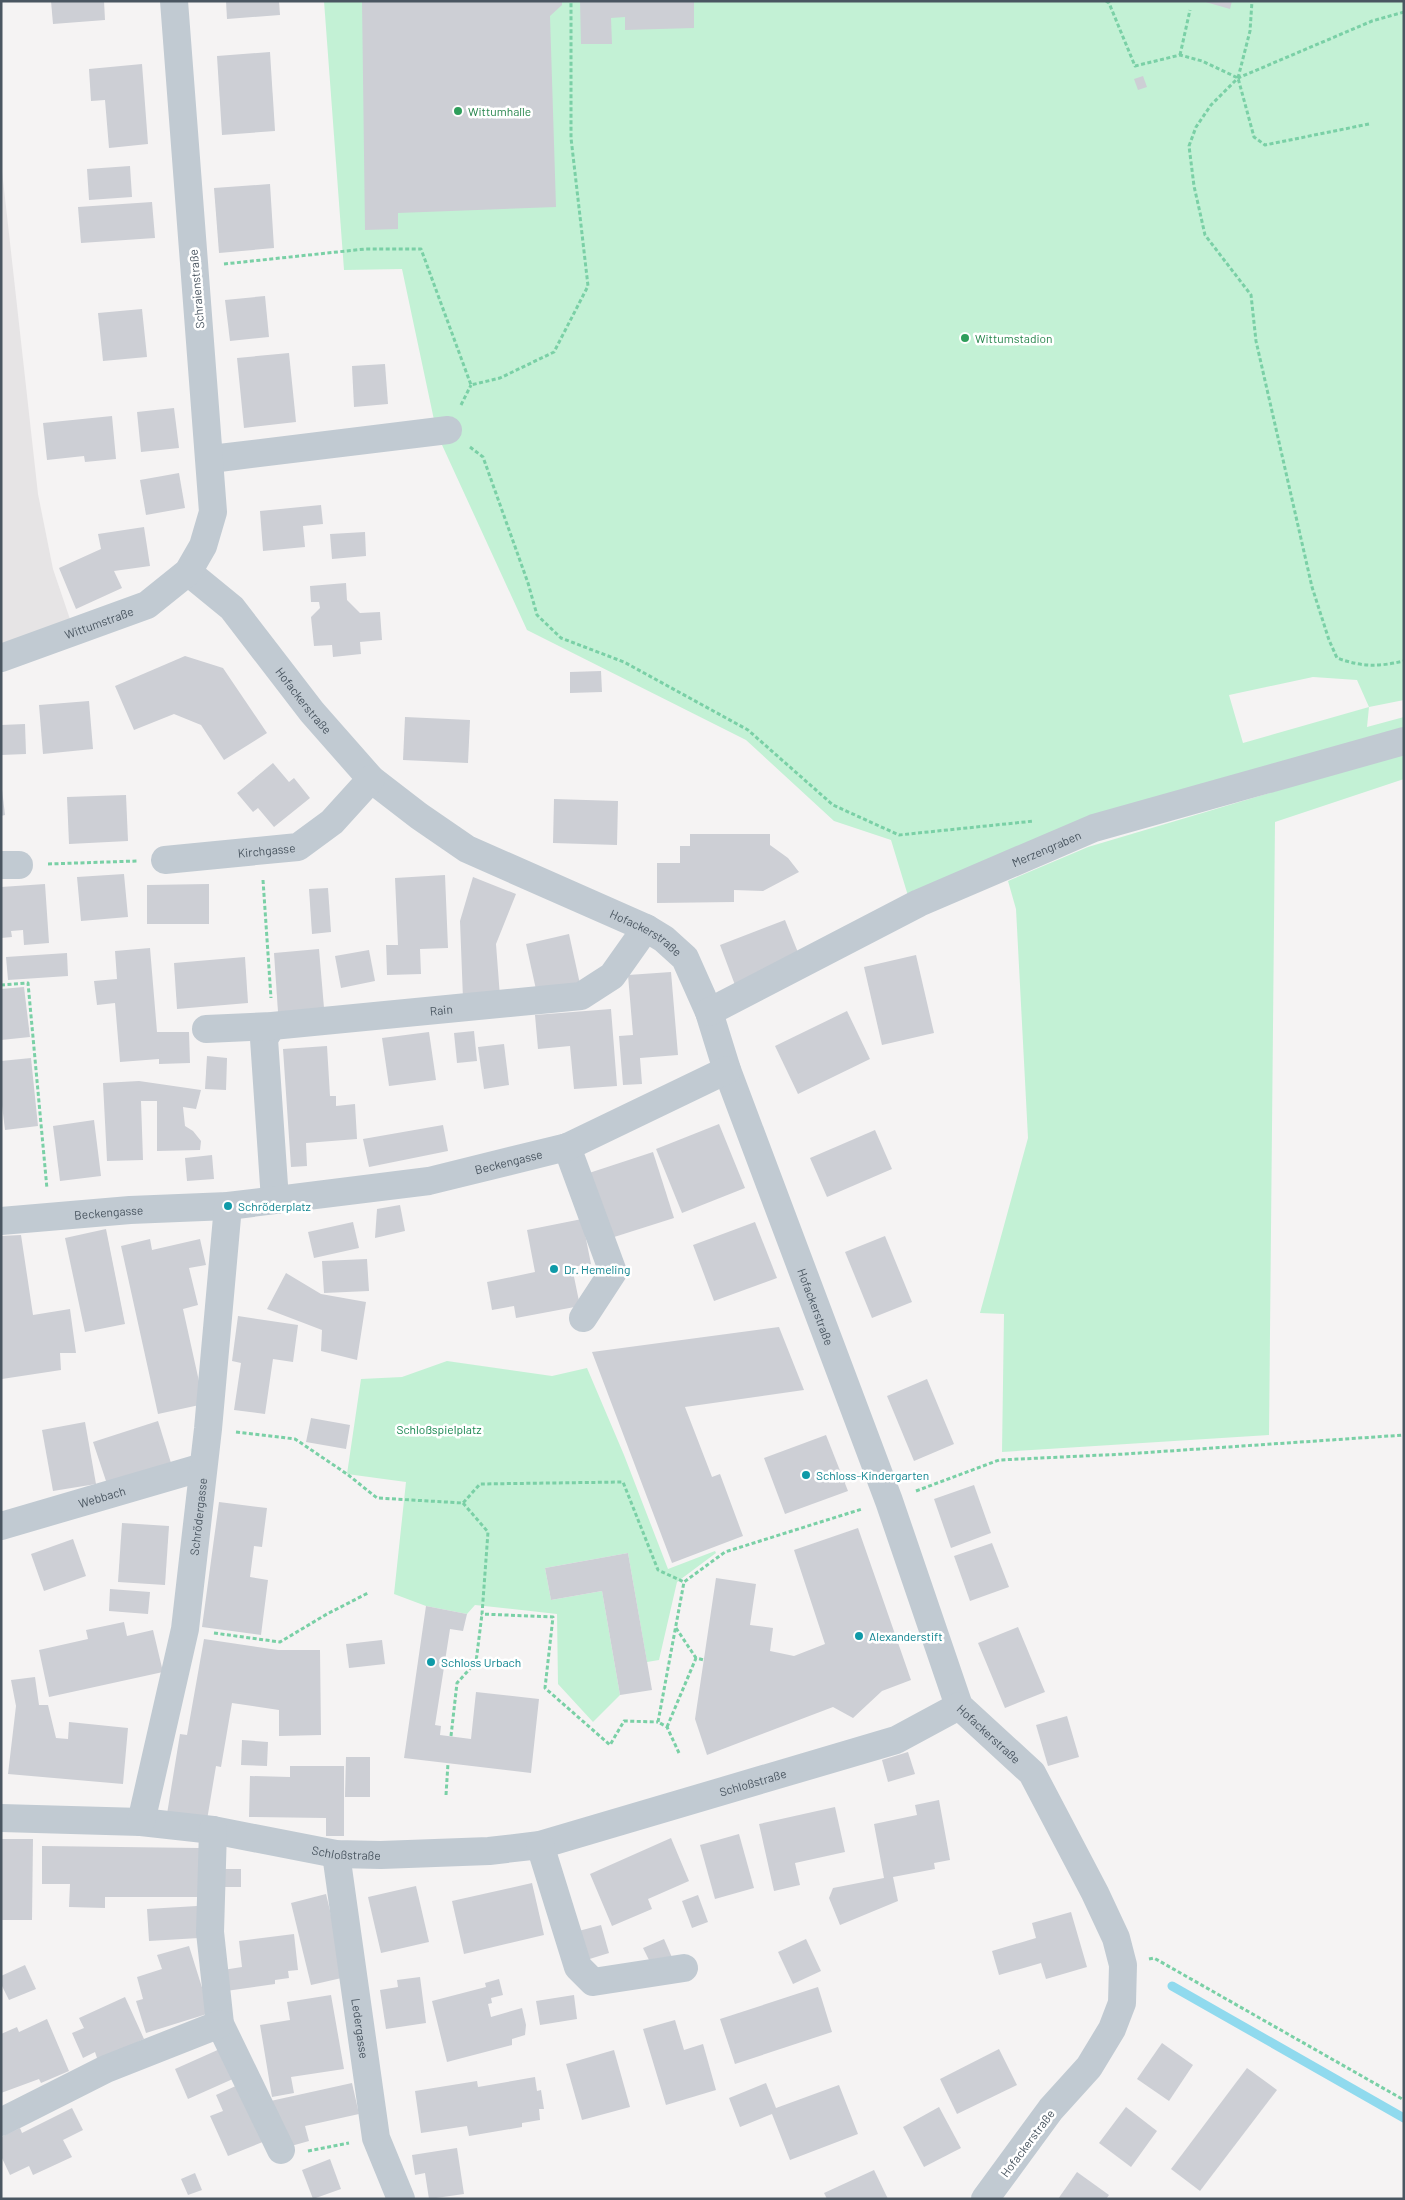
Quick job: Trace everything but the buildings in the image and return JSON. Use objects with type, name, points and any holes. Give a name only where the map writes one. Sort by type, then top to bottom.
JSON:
[{"type":"street","name":"Schraienstraße","points":[[174,1],[211,459],[213,512],[203,546],[188,572]]},
{"type":"street","points":[[211,459],[448,430]]},
{"type":"street","name":"Wittumstraße","points":[[1,658],[147,605],[188,572]]},
{"type":"street","name":"Hofackerstraße","points":[[188,572],[232,608],[312,712],[371,779],[418,816],[467,849],[646,928],[664,939],[685,958],[709,1012],[727,1070],[889,1501],[960,1706],[1032,1773],[1100,1902],[1116,1938],[1124,1965],[1122,2003],[1112,2029],[1094,2059],[1051,2109],[986,2199]]},
{"type":"street","name":"Merzengraben","points":[[709,1012],[919,903],[1094,828],[1404,740]]},
{"type":"street","name":"Kirchgasse","points":[[165,860],[298,847],[332,822],[371,779]]},
{"type":"street","name":"Rain","points":[[206,1030],[272,1026],[581,996],[612,976],[646,928]]},
{"type":"street","points":[[272,1026],[264,1039],[275,1200]]},
{"type":"street","name":"Beckengasse","points":[[1,1221],[130,1210],[228,1206],[429,1181],[567,1147],[727,1070]]},
{"type":"street","points":[[567,1147],[613,1272],[583,1318]]},
{"type":"street","name":"Schrödergasse","points":[[141,1822],[185,1629],[208,1429],[228,1206]]},
{"type":"street","name":"Webbach","points":[[1,1526],[203,1467]]},
{"type":"street","name":"Schloßstraße","points":[[1,1818],[141,1822],[212,1830],[336,1854],[381,1856],[489,1851],[540,1845],[896,1740],[960,1706]]},
{"type":"street","points":[[212,1830],[210,1932],[220,2024],[281,2150]]},
{"type":"street","points":[[540,1845],[578,1967],[593,1982],[684,1968]]},
{"type":"street","name":"Ledergasse","points":[[336,1854],[376,2138],[400,2199]]},
{"type":"street","points":[[1,2122],[106,2069],[220,2024]]},
{"type":"path","points":[[471,385],[500,378],[554,352],[588,286],[571,138],[571,1]]},
{"type":"path","points":[[1106,1],[1109,3],[1135,66],[1180,55],[1202,60],[1238,78]]},
{"type":"path","points":[[1252,1],[1250,31],[1238,78],[1254,137],[1266,145],[1369,124]]},
{"type":"path","points":[[1180,55],[1190,10]]},
{"type":"path","points":[[1404,12],[1354,28],[1238,78],[1211,105],[1196,127],[1189,146],[1194,186],[1205,234],[1250,295],[1256,341],[1312,587],[1329,640],[1337,658],[1358,666],[1386,665],[1404,660]]},
{"type":"path","points":[[194,263],[227,264],[365,249],[420,249],[471,385],[448,430],[483,457],[528,582],[537,615],[561,638],[624,662],[748,730],[833,805],[899,835],[1039,820]]},
{"type":"path","points":[[261,852],[272,1026]]},
{"type":"path","points":[[10,865],[165,860]]},
{"type":"path","points":[[1,985],[28,983],[48,1193]]},
{"type":"path","points":[[208,1429],[295,1439],[347,1474],[377,1498],[463,1504],[488,1532],[482,1614],[476,1662],[457,1683],[451,1736]]},
{"type":"path","points":[[658,1722],[684,1582],[725,1552],[889,1501],[999,1460],[1125,1454],[1404,1435]]},
{"type":"path","points":[[463,1504],[480,1484],[623,1482],[658,1570],[684,1582]]},
{"type":"path","points":[[185,1629],[280,1642],[368,1593]]},
{"type":"path","points":[[482,1614],[553,1617],[546,1688],[610,1746],[624,1720],[658,1722],[667,1727],[679,1753]]},
{"type":"path","points":[[675,1628],[696,1658],[704,1660]]},
{"type":"path","points":[[667,1727],[696,1658]]},
{"type":"path","points":[[446,1795],[448,1763]]},
{"type":"path","points":[[1124,1965],[1154,1958],[1404,2100]]},
{"type":"path","points":[[281,2150],[292,2154],[376,2138]]},
{"type":"shaded area","points":[[1,162],[38,494],[53,569],[72,625],[1,644]]},
{"type":"green space","points":[[324,1],[1404,1],[1404,700],[1369,707],[1367,727],[1404,717],[1404,737],[909,899],[891,840],[834,821],[746,740],[527,630],[437,434],[402,269],[344,270]],"holes":[[[1313,677],[1357,680],[1369,707],[1243,743],[1229,695]]]},
{"type":"green space","points":[[1404,753],[1404,779],[1275,822],[1269,1435],[1002,1452],[1004,1314],[980,1313],[1028,1138],[1016,909],[1008,881],[1088,847]]},
{"type":"green space","name":"Schloßspielplatz","points":[[447,1361],[552,1376],[587,1368],[624,1455],[668,1569],[715,1551],[716,1553],[677,1582],[659,1660],[647,1662],[628,1553],[545,1568],[551,1600],[602,1591],[620,1695],[593,1722],[558,1684],[557,1614],[475,1605],[467,1614],[426,1606],[394,1594],[406,1482],[347,1474],[361,1379],[402,1377]]},
{"type":"waterway","points":[[1172,1986],[1404,2118]]},
{"type":"place","name":"Wittumhalle","points":[[458,111]]},
{"type":"place","name":"Wittumstadion","points":[[965,338]]},
{"type":"place","name":"Schröderplatz","points":[[228,1206]]},
{"type":"place","name":"Dr. Hemeling","points":[[554,1269]]},
{"type":"place","name":"Schloss-Kindergarten","points":[[806,1475]]},
{"type":"place","name":"Alexanderstift","points":[[859,1636]]},
{"type":"place","name":"Schloss Urbach","points":[[431,1662]]}]
